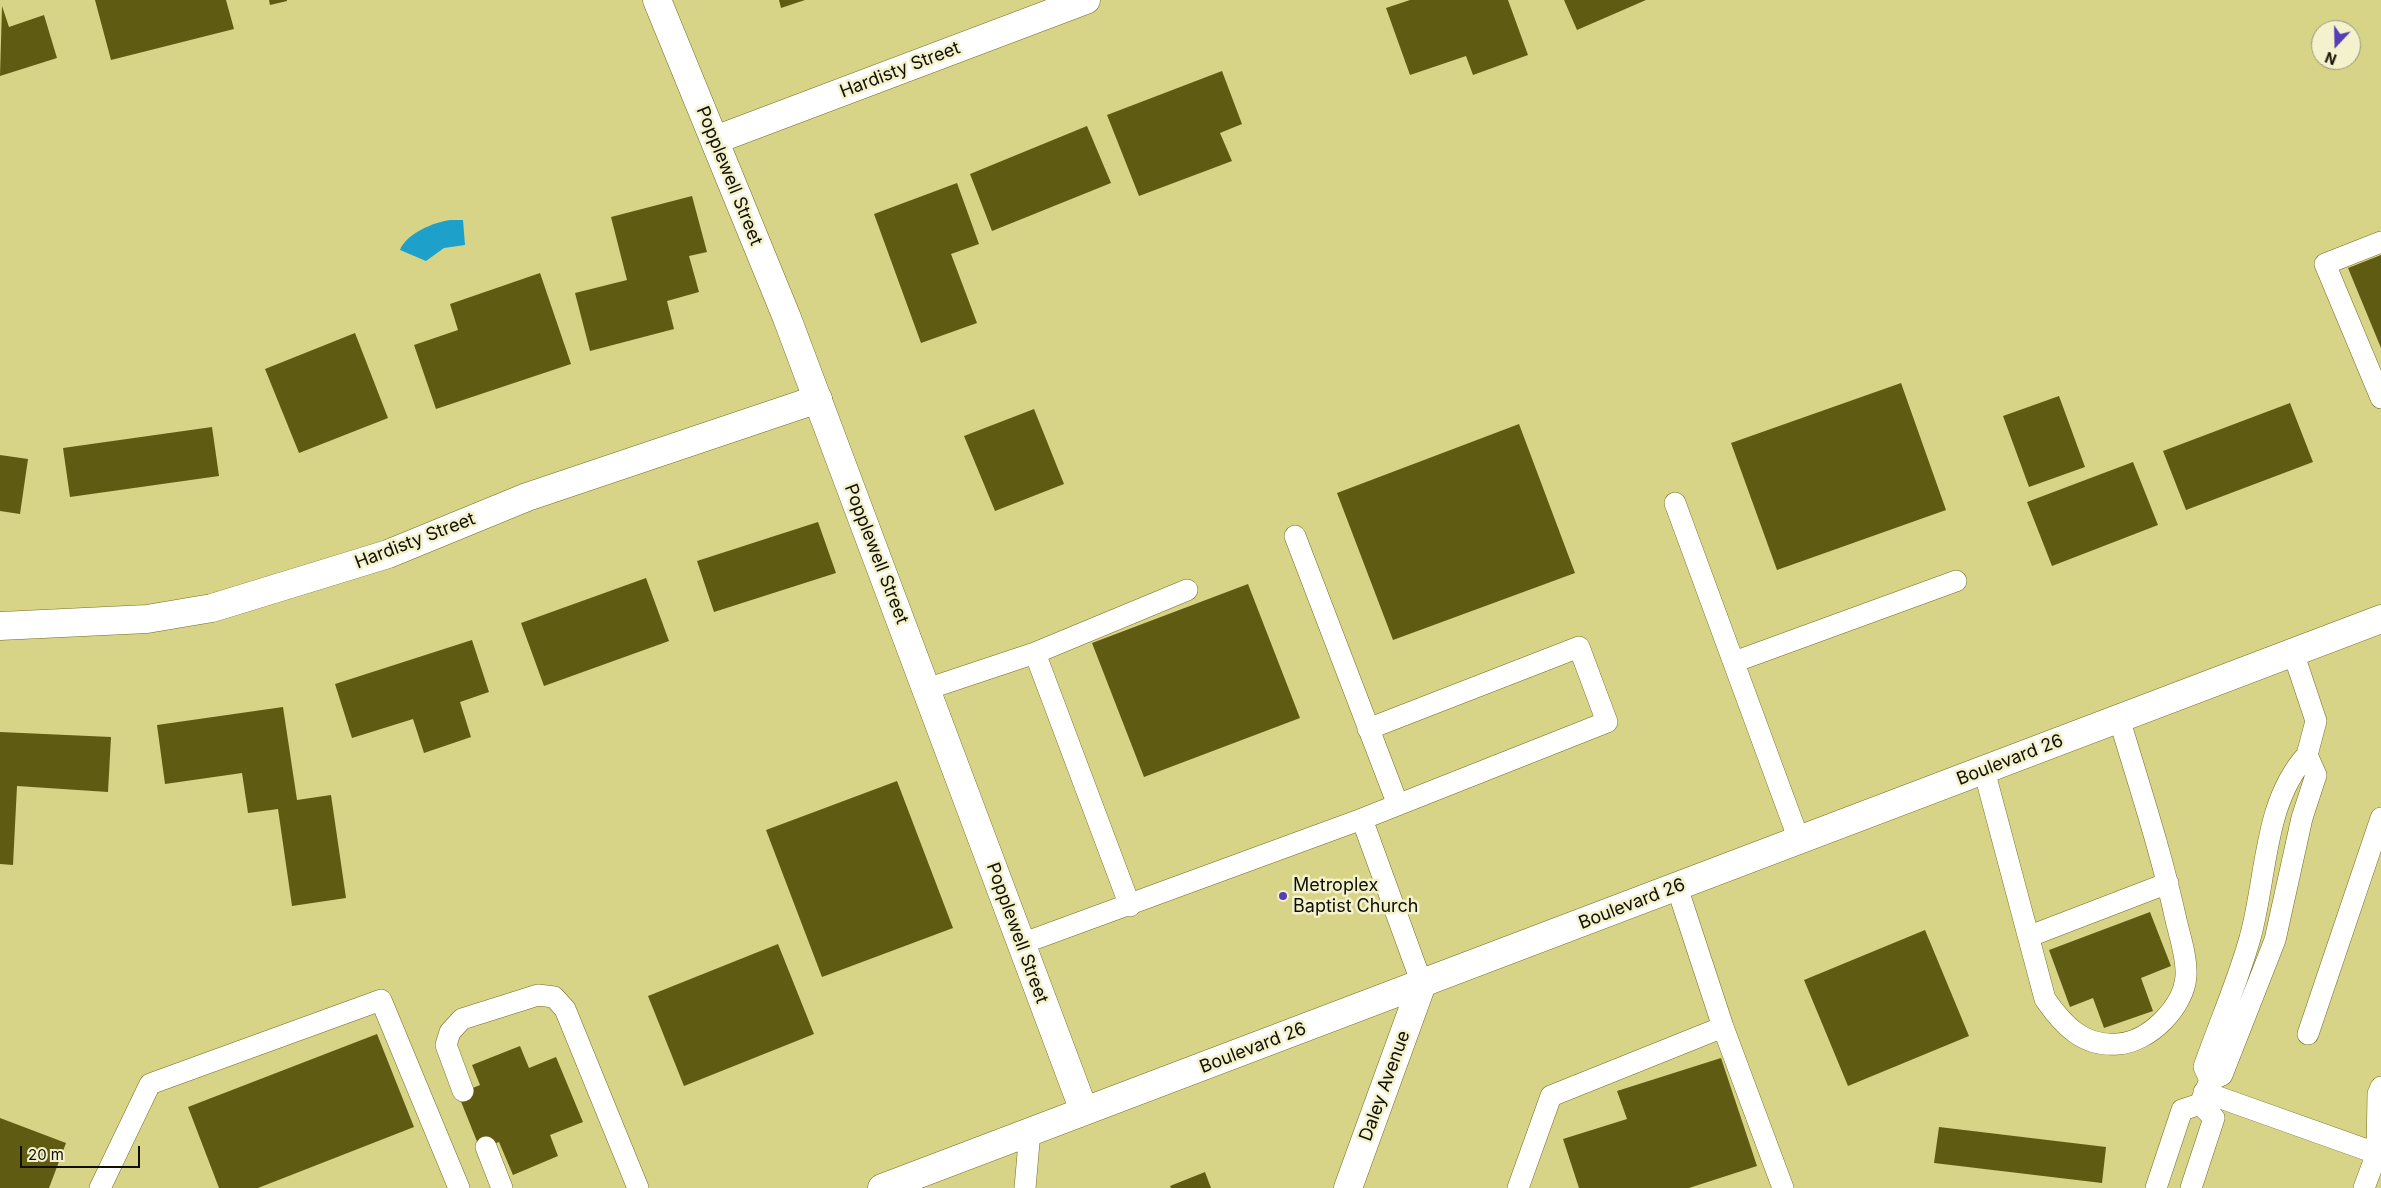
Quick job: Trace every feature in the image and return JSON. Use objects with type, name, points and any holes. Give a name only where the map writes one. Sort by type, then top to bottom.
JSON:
[{"type":"street","name":"Popplewell Street","points":[[657,0],[715,140],[818,400],[1084,1111]]},
{"type":"street","name":"Hardisty Street","points":[[715,140],[1086,0]]},
{"type":"street","name":"Hardisty Street","points":[[0,626],[147,619],[212,608],[388,554],[527,497],[818,400]]},
{"type":"street","name":"Boulevard 26","points":[[882,1188],[2381,619]]},
{"type":"street","name":"Daley Avenue","points":[[1348,1188],[1422,984]]},
{"type":"lane","points":[[2381,242],[2325,264],[2381,398]]},
{"type":"lane","points":[[1675,503],[1799,840]]},
{"type":"lane","points":[[1295,536],[1398,805]]},
{"type":"lane","points":[[1734,662],[1956,582]]},
{"type":"lane","points":[[927,690],[1035,653],[1187,590]]},
{"type":"lane","points":[[1021,944],[1130,906],[1362,819],[1607,722],[1579,648],[1368,729]]},
{"type":"lane","points":[[2156,1188],[2182,1110],[2205,1092],[2222,1075],[2275,940],[2302,818],[2316,775],[2307,755],[2316,721],[2293,652]]},
{"type":"lane","points":[[1035,653],[1130,906]]},
{"type":"lane","points":[[1984,770],[2030,936],[2045,998],[2060,1021],[2075,1034],[2097,1042],[2118,1044],[2137,1040],[2157,1027],[2169,1014],[2184,986],[2186,975],[2184,955],[2168,883],[2119,718]]},
{"type":"lane","points":[[2308,1034],[2381,818]]},
{"type":"lane","points":[[1362,819],[1422,984]]},
{"type":"lane","points":[[2030,936],[2168,883]]},
{"type":"lane","points":[[1677,887],[1723,1027],[1783,1188]]},
{"type":"lane","points":[[463,1091],[446,1045],[450,1032],[462,1018],[538,995],[554,998],[565,1009],[607,1107],[638,1188]]},
{"type":"lane","points":[[100,1188],[150,1084],[381,1000],[459,1188]]},
{"type":"lane","points":[[1518,1188],[1551,1096],[1723,1027]]},
{"type":"lane","points":[[2364,1188],[2379,1154],[2378,1094],[2381,1088]]},
{"type":"lane","points":[[2205,1092],[2379,1154]]},
{"type":"lane","points":[[2191,1188],[2214,1118],[2205,1092]]},
{"type":"lane","points":[[1025,1188],[1030,1131]]},
{"type":"lane","points":[[486,1147],[501,1184]]},
{"type":"water","points":[[463,220],[465,245],[444,248],[426,261],[400,250],[403,244],[414,234],[436,223]]},
{"type":"building","points":[[95,0],[226,0],[234,29],[111,60]]},
{"type":"building","points":[[269,0],[287,0],[287,1],[270,5]]},
{"type":"building","points":[[779,0],[805,0],[781,8]]},
{"type":"building","points":[[1410,0],[1508,0],[1528,55],[1473,75],[1466,56],[1410,75],[1386,8]]},
{"type":"building","points":[[1564,0],[1646,0],[1577,30]]},
{"type":"building","points":[[2,6],[9,27],[44,15],[57,58],[0,76]]},
{"type":"building","points":[[1222,71],[1242,124],[1220,133],[1232,161],[1139,196],[1107,115]]},
{"type":"building","points":[[1087,126],[1111,183],[992,231],[970,174]]},
{"type":"building","points":[[957,183],[979,244],[951,254],[977,323],[921,343],[874,214]]},
{"type":"building","points":[[692,196],[707,252],[689,256],[699,292],[667,301],[674,329],[590,351],[575,293],[627,280],[611,217]]},
{"type":"building","points":[[2381,255],[2381,348],[2348,268]]},
{"type":"building","points":[[540,273],[571,364],[436,409],[414,345],[458,330],[450,304]]},
{"type":"building","points":[[355,333],[388,418],[299,453],[265,369]]},
{"type":"building","points":[[1901,383],[1946,510],[1777,570],[1731,443]]},
{"type":"building","points":[[2059,396],[2085,467],[2029,487],[2003,416]]},
{"type":"building","points":[[2290,403],[2313,462],[2186,510],[2163,451]]},
{"type":"building","points":[[1034,409],[1064,484],[995,511],[964,436]]},
{"type":"building","points":[[1519,424],[1575,573],[1393,640],[1337,493]]},
{"type":"building","points":[[212,427],[219,476],[70,497],[63,448]]},
{"type":"building","points":[[0,455],[28,459],[20,514],[0,511]]},
{"type":"building","points":[[2133,462],[2158,525],[2052,566],[2027,502]]},
{"type":"building","points":[[818,522],[836,573],[714,612],[697,561]]},
{"type":"building","points":[[646,578],[669,641],[544,686],[521,623]]},
{"type":"building","points":[[1248,584],[1300,718],[1144,777],[1092,643]]},
{"type":"building","points":[[472,640],[489,692],[460,702],[471,737],[424,753],[413,719],[352,738],[335,684]]},
{"type":"building","points":[[283,707],[297,800],[331,795],[346,898],[292,906],[278,809],[248,813],[242,773],[165,784],[157,725]]},
{"type":"building","points":[[0,732],[111,737],[108,792],[17,786],[13,865],[0,864]]},
{"type":"building","points":[[897,781],[953,928],[822,977],[766,830]]},
{"type":"building","points":[[2150,912],[2171,966],[2141,978],[2153,1011],[2104,1028],[2093,998],[2070,1007],[2049,950]]},
{"type":"building","points":[[1925,930],[1969,1036],[1848,1086],[1804,980]]},
{"type":"building","points":[[778,944],[814,1034],[684,1086],[648,996]]},
{"type":"building","points":[[377,1034],[414,1127],[258,1188],[219,1188],[188,1107]]},
{"type":"building","points":[[520,1046],[529,1068],[556,1057],[583,1122],[550,1135],[558,1156],[513,1175],[499,1142],[480,1149],[458,1094],[480,1085],[472,1065]]},
{"type":"building","points":[[1721,1058],[1757,1166],[1689,1188],[1579,1188],[1563,1139],[1627,1119],[1617,1091]]},
{"type":"building","points":[[0,1118],[66,1143],[49,1188],[0,1188]]},
{"type":"building","points":[[1939,1127],[2106,1147],[2102,1183],[1934,1163]]},
{"type":"building","points":[[1205,1172],[1211,1188],[1171,1188],[1170,1186]]},
{"type":"place","name":"Metroplex Baptist Church","points":[[1283,896]]}]
